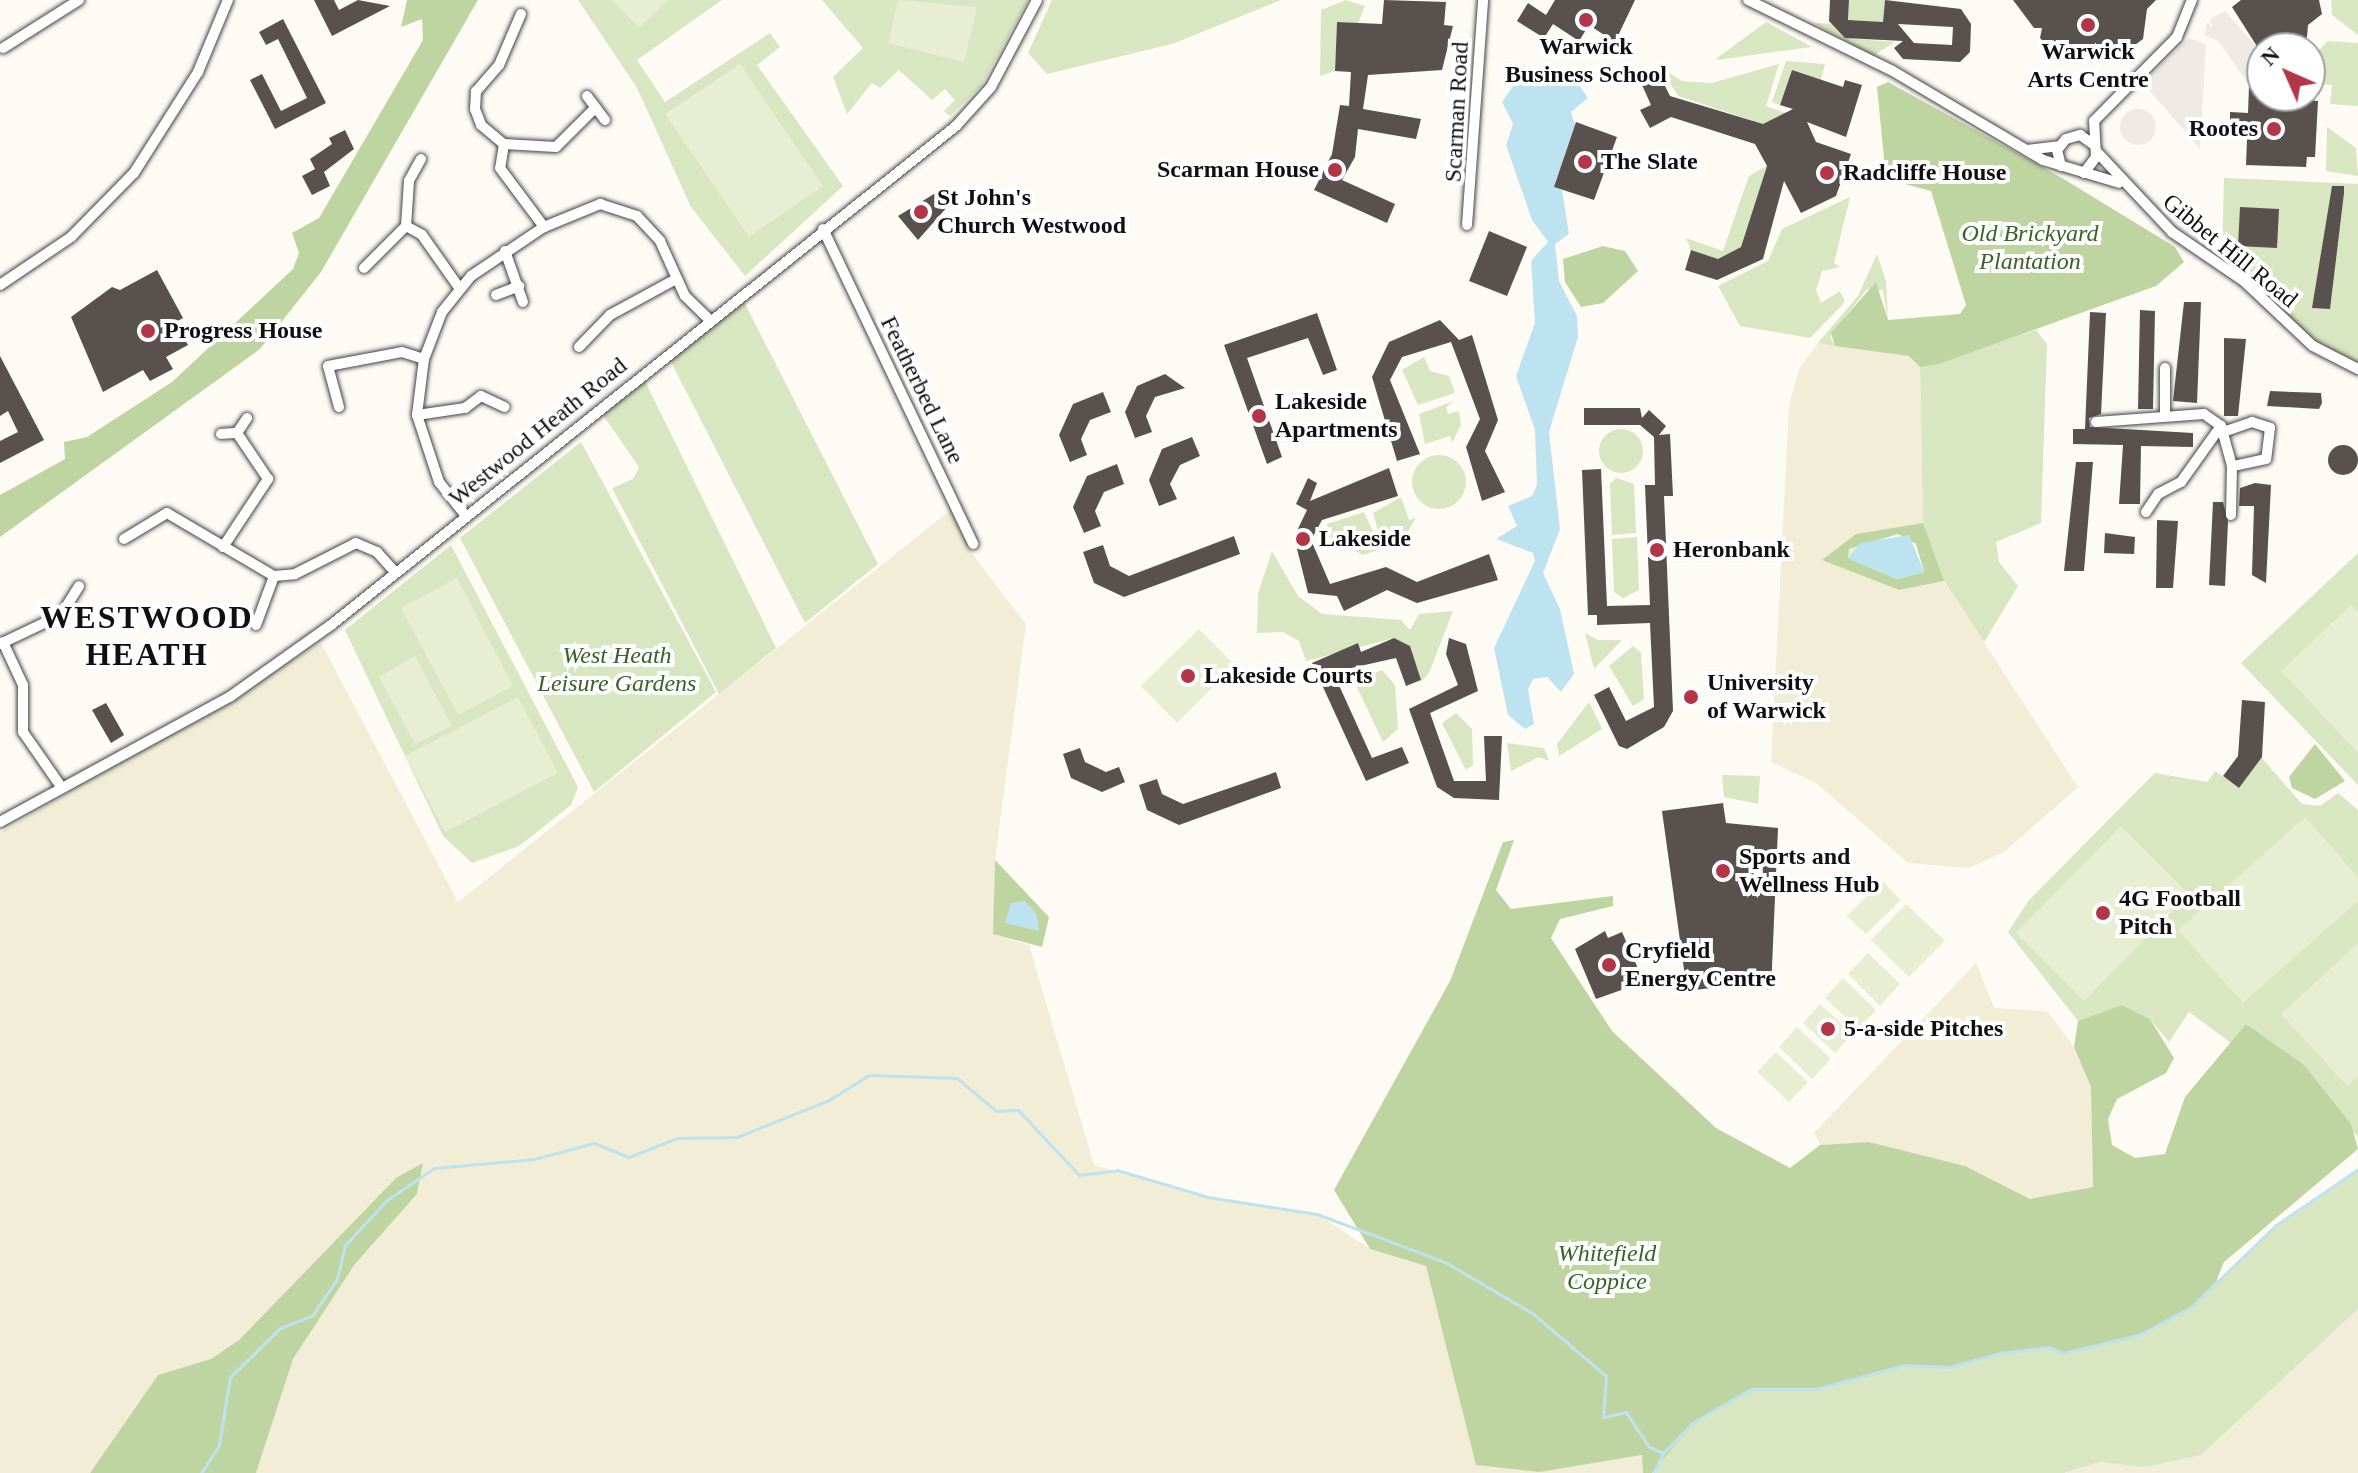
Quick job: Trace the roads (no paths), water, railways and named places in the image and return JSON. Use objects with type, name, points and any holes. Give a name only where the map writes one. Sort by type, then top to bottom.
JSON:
[{"type":"street","points":[[3,48],[79,0]]},
{"type":"street","points":[[0,285],[62,245],[134,173],[198,72],[228,0]]},
{"type":"street","name":"Westwood Heath Road","points":[[0,822],[266,675],[396,573],[978,104],[1037,0]]},
{"type":"street","name":"Scarman Road","points":[[1467,225],[1483,0]]},
{"type":"street","points":[[1741,0],[1919,87]]},
{"type":"street","points":[[1748,0],[1919,87],[2025,149],[2061,166]]},
{"type":"street","points":[[2084,173],[2095,148],[2094,121],[2177,37],[2192,0]]},
{"type":"street","points":[[521,14],[499,65],[476,91],[481,125],[504,144],[556,147],[592,111]]},
{"type":"street","points":[[587,96],[592,111],[605,120]]},
{"type":"street","points":[[2025,149],[2059,146],[2080,135],[2095,148]]},
{"type":"street","points":[[504,144],[500,168],[544,227]]},
{"type":"street","points":[[2059,146],[2061,166]]},
{"type":"street","name":"Gibbet Hill Road","points":[[2095,148],[2119,183],[2313,346],[2358,369]]},
{"type":"street","points":[[364,268],[406,226],[409,181],[421,159]]},
{"type":"street","name":"Gibbet Hill Road","points":[[2061,166],[2119,183]]},
{"type":"street","points":[[466,516],[439,482],[417,415],[424,359],[460,289],[505,251],[578,209],[617,208],[637,216],[660,241],[676,279],[710,320]]},
{"type":"street","points":[[406,226],[428,242],[460,289]]},
{"type":"street","name":"Featherbed Lane","points":[[823,229],[838,252],[973,544]]},
{"type":"street","points":[[505,251],[523,302]]},
{"type":"street","points":[[579,347],[610,315],[676,279]]},
{"type":"street","points":[[496,295],[519,286]]},
{"type":"street","points":[[339,407],[328,366],[402,352],[424,359]]},
{"type":"street","points":[[2165,368],[2165,416]]},
{"type":"street","points":[[417,415],[465,408],[481,396],[505,407]]},
{"type":"street","points":[[2096,422],[2204,414],[2223,429],[2232,466],[2231,515]]},
{"type":"street","points":[[237,433],[247,418]]},
{"type":"street","points":[[2146,512],[2158,494],[2181,482],[2223,429],[2252,422],[2270,428],[2266,459],[2232,466]]},
{"type":"street","points":[[221,434],[237,433]]},
{"type":"street","points":[[223,547],[268,479],[237,433]]},
{"type":"street","points":[[124,539],[148,512],[167,513],[274,576],[295,574],[356,543],[377,552],[396,573]]},
{"type":"street","points":[[256,625],[274,576]]},
{"type":"street","points":[[62,788],[23,732],[23,685],[1,643],[61,615],[79,586]]},
{"type":"water","points":[[1552,72],[1573,77],[1588,98],[1571,112],[1575,125],[1554,187],[1562,190],[1569,234],[1555,244],[1559,281],[1577,316],[1578,337],[1549,432],[1560,529],[1543,573],[1560,609],[1574,674],[1561,692],[1547,677],[1533,679],[1528,689],[1534,724],[1525,729],[1508,715],[1494,648],[1535,561],[1533,553],[1496,539],[1517,526],[1508,506],[1532,496],[1537,485],[1535,430],[1516,376],[1535,323],[1531,261],[1548,242],[1532,220],[1506,145],[1513,124],[1502,102],[1516,82]]},
{"type":"water","points":[[1909,535],[1924,572],[1897,579],[1848,558],[1860,543]]},
{"type":"water","points":[[1025,901],[1037,915],[1039,931],[1005,923],[1011,903]]},
{"type":"waterway","points":[[201,1473],[219,1445],[230,1377],[280,1328],[312,1316],[337,1279],[345,1245],[387,1200],[434,1168],[534,1159],[594,1143],[629,1157],[677,1138],[737,1137],[829,1100],[869,1075],[957,1078],[996,1111],[1018,1110],[1079,1175],[1117,1170],[1208,1197],[1317,1214],[1445,1262],[1532,1313],[1606,1376],[1603,1417],[1626,1412],[1649,1447],[1663,1453],[1694,1422],[1751,1389],[1816,1389],[1905,1365],[1950,1367],[2000,1353],[2048,1347],[2063,1353],[2139,1335],[2191,1307],[2276,1225],[2358,1169]]},
{"type":"waterway","points":[[1654,1473],[1663,1453]]},
{"type":"place","name":"Warwick Business School","points":[[1586,20]]},
{"type":"place","name":"Warwick Arts Centre","points":[[2088,25]]},
{"type":"place","name":"Rootes","points":[[2274,129]]},
{"type":"place","name":"The Slate","points":[[1585,162]]},
{"type":"place","name":"Scarman House","points":[[1335,170]]},
{"type":"place","name":"Radcliffe House","points":[[1827,173]]},
{"type":"place","name":"St John's Church Westwood","points":[[921,212]]},
{"type":"place","name":"Progress House","points":[[148,331]]},
{"type":"place","name":"Lakeside Apartments","points":[[1259,416]]},
{"type":"place","name":"Lakeside","points":[[1303,539]]},
{"type":"place","name":"Heronbank","points":[[1657,550]]},
{"type":"place","name":"Lakeside Courts","points":[[1188,676]]},
{"type":"place","name":"University of Warwick","points":[[1691,697]]},
{"type":"place","name":"Sports and Wellness Hub","points":[[1723,871]]},
{"type":"place","name":"4G Football Pitch","points":[[2103,913]]},
{"type":"place","name":"Cryfield Energy Centre","points":[[1609,965]]},
{"type":"place","name":"5-a-side Pitches","points":[[1828,1029]]},
{"type":"district","name":"WESTWOOD HEATH","points":[[147,636]]},
{"type":"park label","name":"Old Brickyard Plantation","points":[[2030,248]]},
{"type":"park label","name":"West Heath Leisure Gardens","points":[[617,670]]},
{"type":"park label","name":"Whitefield Coppice","points":[[1607,1268]]}]
